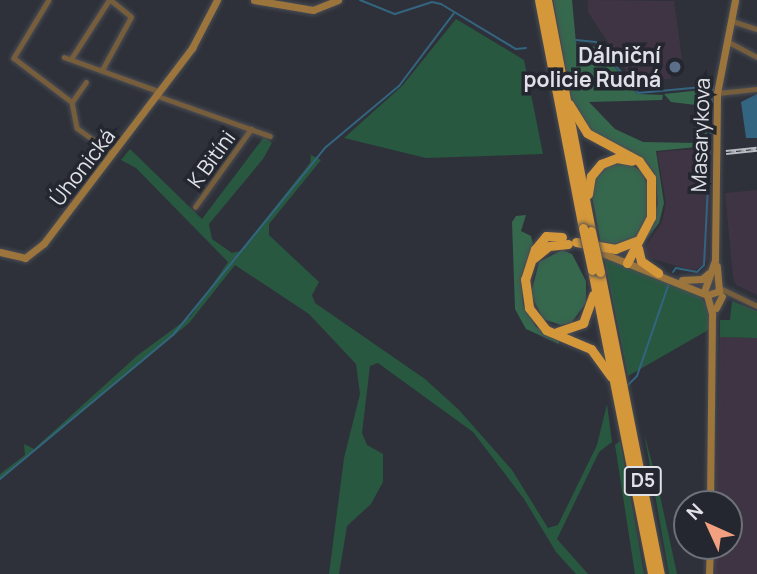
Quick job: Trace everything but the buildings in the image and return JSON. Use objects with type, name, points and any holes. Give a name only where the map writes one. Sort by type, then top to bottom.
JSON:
[{"type":"highway","name":"D5","points":[[539,0],[660,574]]},
{"type":"highway","name":"D5","points":[[547,0],[587,229]]},
{"type":"highway","points":[[561,79],[584,130],[645,169],[654,195],[648,226],[627,262]]},
{"type":"highway","points":[[587,229],[588,190],[595,170],[617,158],[645,169]]},
{"type":"highway","points":[[621,408],[598,356],[582,343],[539,325],[527,304],[526,276],[541,251],[568,241],[615,249],[637,243]]},
{"type":"highway","points":[[637,243],[641,261],[658,273]]},
{"type":"highway","name":"D5","points":[[596,271],[652,574]]},
{"type":"highway","points":[[539,325],[562,332],[583,323],[593,302],[596,271]]},
{"type":"main road","name":"Úhonická","points":[[0,252],[25,258],[44,243],[109,151],[192,48],[217,0]]},
{"type":"main road","points":[[254,0],[313,10],[338,0]]},
{"type":"main road","name":"Masarykova","points":[[713,358],[717,93],[735,0]]},
{"type":"main road","points":[[673,279],[702,279],[710,272],[715,231]]},
{"type":"main road","points":[[568,241],[673,279],[713,290]]},
{"type":"main road","points":[[685,280],[713,290]]},
{"type":"main road","name":"Masarykova","points":[[710,490],[716,307],[713,290]]},
{"type":"street","points":[[49,0],[13,58],[72,102],[77,128],[109,151]]},
{"type":"street","points":[[71,59],[110,0],[131,17],[102,70]]},
{"type":"street","points":[[731,21],[757,29]]},
{"type":"street","points":[[727,40],[757,57]]},
{"type":"street","points":[[64,57],[270,136]]},
{"type":"street","points":[[72,102],[86,82]]},
{"type":"street","points":[[717,93],[757,89]]},
{"type":"street","points":[[93,164],[109,151],[138,113]]},
{"type":"street","name":"K Bitíni","points":[[195,207],[251,129]]},
{"type":"street","points":[[713,290],[757,306]]},
{"type":"street","points":[[713,290],[734,297]]},
{"type":"shaded area","points":[[588,0],[674,1],[682,59],[670,60],[671,79],[633,81],[588,12]]},
{"type":"shaded area","points":[[711,148],[708,260],[695,271],[649,258],[644,249],[662,222],[666,203],[657,152]]},
{"type":"shaded area","points":[[757,190],[757,295],[736,285],[733,277],[725,193]]},
{"type":"shaded area","points":[[720,337],[757,338],[757,574],[715,574],[715,560],[743,560],[743,490],[716,490]]},
{"type":"green space","points":[[553,0],[572,0],[576,43],[599,48],[637,94],[663,95],[662,100],[589,102],[615,129],[643,142],[695,143],[696,105],[671,102],[664,94],[711,89],[706,146],[656,151],[664,203],[659,223],[643,243],[658,204],[656,182],[651,172],[594,136],[572,103]]},
{"type":"green space","points":[[456,19],[524,60],[543,154],[426,158],[344,138],[402,86]]},
{"type":"green space","points":[[264,137],[272,143],[263,159],[209,224],[212,239],[232,253],[240,251],[310,163],[311,155],[321,160],[269,224],[269,235],[319,282],[312,295],[315,303],[425,379],[459,410],[512,470],[548,528],[558,525],[597,445],[607,404],[612,442],[599,452],[557,539],[588,574],[576,574],[556,552],[524,499],[473,432],[378,363],[370,366],[362,433],[367,445],[383,454],[383,482],[371,504],[347,526],[339,574],[329,574],[344,458],[360,394],[356,364],[309,314],[235,265],[189,323],[0,480],[0,474],[25,455],[24,444],[34,449],[138,355],[191,316],[228,262],[136,168],[121,160],[130,149],[202,219]]},
{"type":"green space","points":[[614,162],[629,163],[642,172],[650,192],[647,219],[636,237],[621,246],[601,244],[590,186],[599,169]]},
{"type":"green space","points":[[526,215],[521,231],[531,236],[533,244],[521,277],[523,305],[536,327],[559,338],[559,344],[526,329],[515,309],[512,222],[516,216]]},
{"type":"green space","points":[[562,250],[572,254],[586,281],[586,303],[571,323],[561,325],[543,319],[531,294],[539,262]]},
{"type":"green space","points":[[604,258],[697,292],[707,306],[710,329],[628,376]]},
{"type":"green space","points":[[732,301],[757,311],[757,338],[720,337],[720,320],[730,320]]},
{"type":"green space","points":[[644,432],[677,574],[669,574]]},
{"type":"green space","points":[[620,441],[644,574],[635,574],[615,445]]},
{"type":"water","points":[[757,94],[757,138],[746,138],[741,102]]},
{"type":"waterway","points":[[360,0],[395,14],[432,2],[441,4],[516,49],[526,48]]},
{"type":"waterway","points":[[0,479],[173,335],[326,147],[399,86],[454,13]]},
{"type":"waterway","points":[[576,40],[596,42],[638,93],[714,86]]},
{"type":"waterway","points":[[673,272],[676,268],[697,272],[704,265],[713,87]]},
{"type":"waterway","points":[[627,386],[637,376],[669,283]]},
{"type":"railway","points":[[726,152],[757,149]]},
{"type":"place","name":"Dálniční policie Rudná","points":[[675,67]]}]
